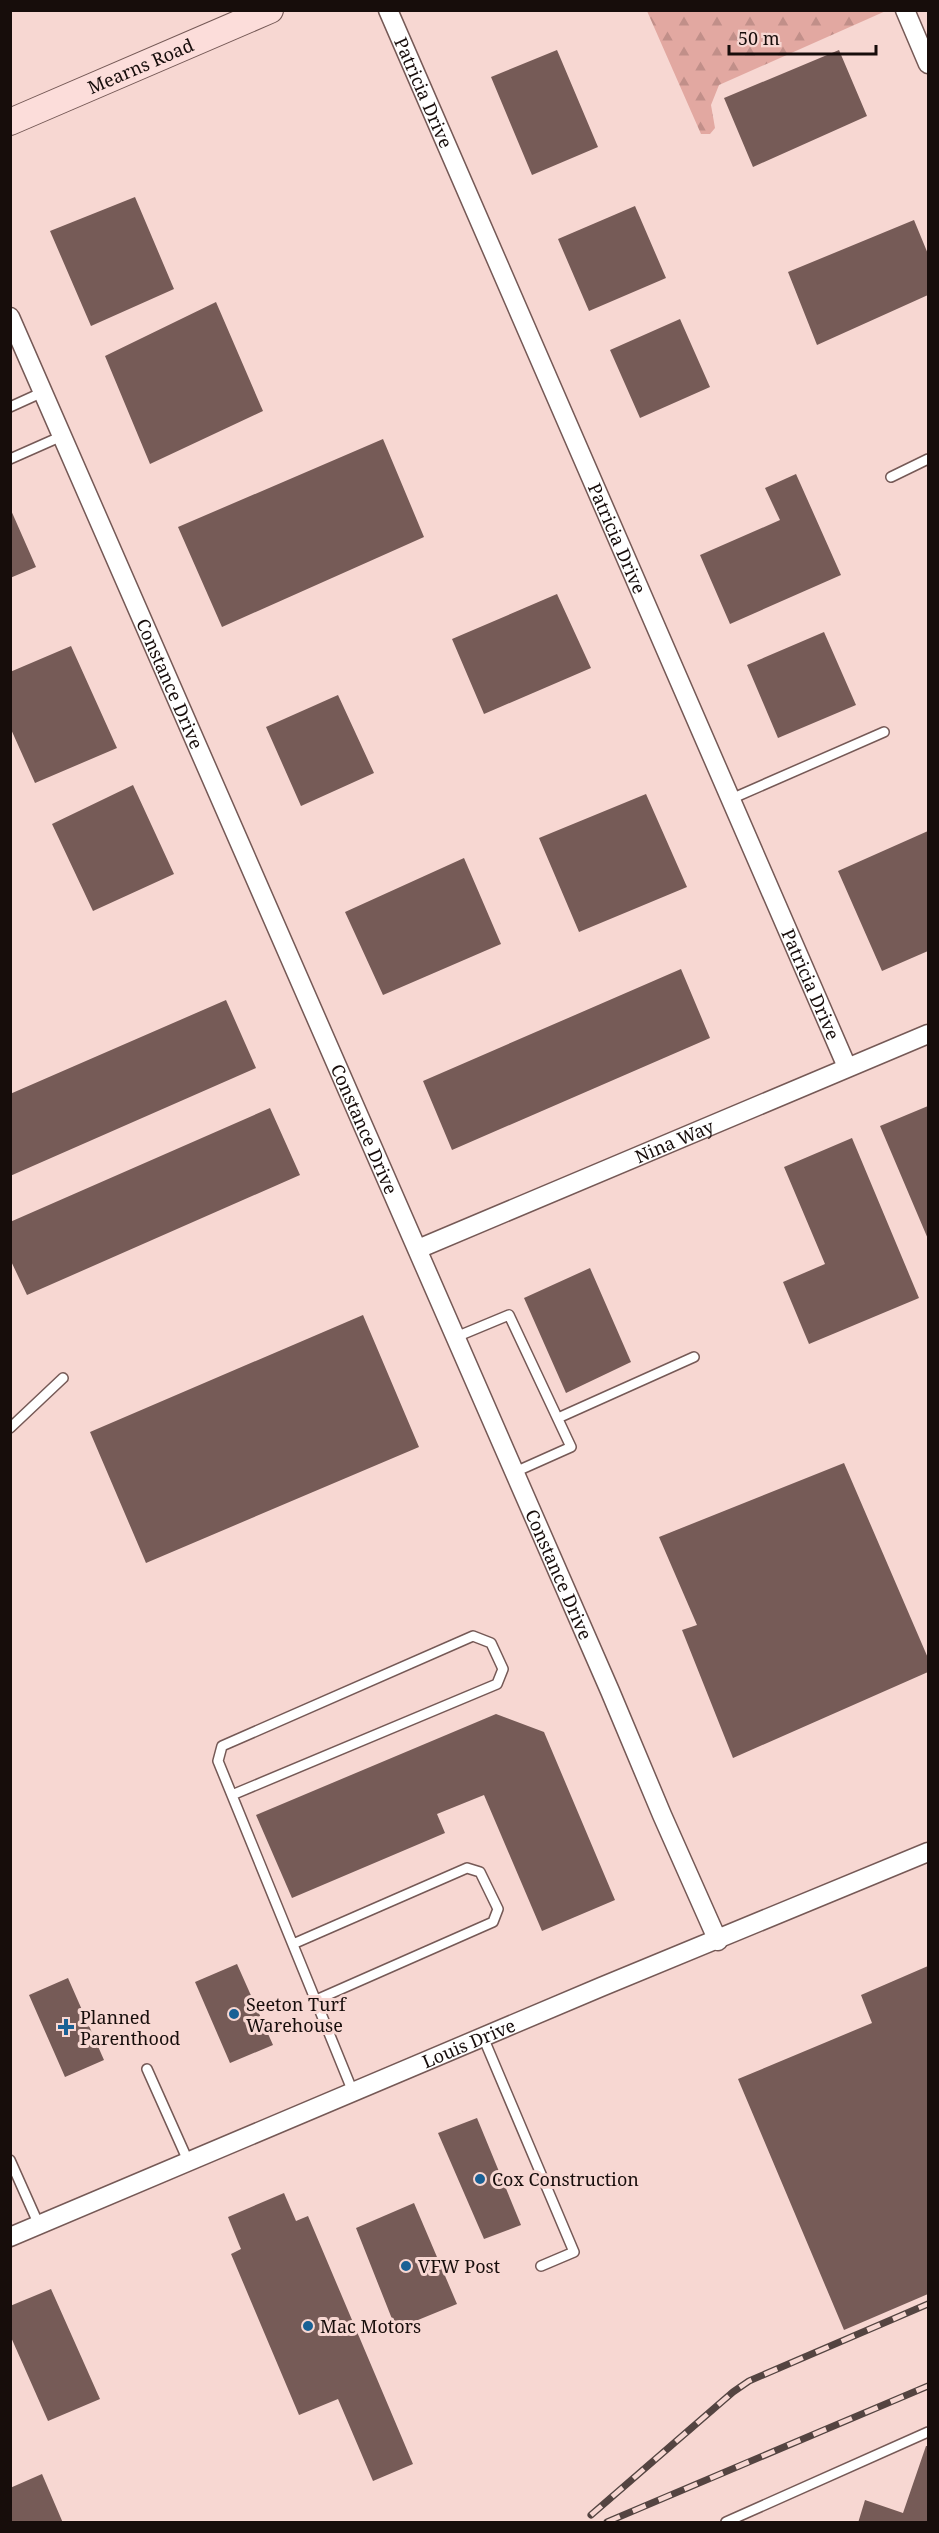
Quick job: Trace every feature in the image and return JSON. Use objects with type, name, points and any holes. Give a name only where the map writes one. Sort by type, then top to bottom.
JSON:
[{"type":"street","name":"Mearns Road","points":[[10,122],[270,10]]},
{"type":"street","name":"Patricia Drive","points":[[388,10],[847,1067]]},
{"type":"street","points":[[905,10],[928,64]]},
{"type":"street","name":"Constance Drive","points":[[10,317],[718,1941]]},
{"type":"street","name":"Nina Way","points":[[418,1249],[483,1220],[597,1176],[928,1034]]},
{"type":"street","name":"Louis Drive","points":[[10,2237],[928,1852]]},
{"type":"lane","points":[[10,406],[43,392]]},
{"type":"lane","points":[[10,459],[62,436]]},
{"type":"lane","points":[[891,477],[928,459]]},
{"type":"lane","points":[[730,799],[884,732]]},
{"type":"lane","points":[[456,1337],[509,1315],[571,1447],[515,1473]]},
{"type":"lane","points":[[558,1418],[694,1357]]},
{"type":"lane","points":[[12,1427],[63,1378]]},
{"type":"lane","points":[[232,1795],[497,1684],[503,1669],[491,1643],[473,1636],[222,1746],[218,1761],[353,2092]]},
{"type":"lane","points":[[293,1944],[467,1868],[480,1872],[498,1909],[493,1922],[316,2000]]},
{"type":"lane","points":[[483,2037],[574,2252],[541,2266]]},
{"type":"lane","points":[[147,2069],[189,2163]]},
{"type":"lane","points":[[10,2160],[39,2225]]},
{"type":"lane","points":[[726,2523],[927,2434]]},
{"type":"green space","points":[[888,10],[719,85],[711,105],[715,128],[710,134],[701,134],[647,11]]},
{"type":"building","points":[[557,50],[598,147],[532,175],[491,77]]},
{"type":"building","points":[[839,50],[867,116],[753,167],[724,98]]},
{"type":"building","points":[[135,197],[174,289],[91,326],[50,231]]},
{"type":"building","points":[[635,206],[666,278],[589,311],[558,239]]},
{"type":"building","points":[[914,220],[928,254],[928,295],[817,345],[788,272]]},
{"type":"building","points":[[216,302],[263,411],[150,464],[105,356]]},
{"type":"building","points":[[680,319],[710,387],[640,418],[610,350]]},
{"type":"building","points":[[383,439],[424,537],[222,627],[178,527]]},
{"type":"building","points":[[796,474],[841,575],[730,624],[700,555],[780,520],[765,488]]},
{"type":"building","points":[[10,508],[36,567],[10,578]]},
{"type":"building","points":[[557,594],[591,668],[484,714],[452,639]]},
{"type":"building","points":[[824,632],[856,705],[778,738],[747,665]]},
{"type":"building","points":[[71,646],[117,748],[35,783],[10,727],[10,672]]},
{"type":"building","points":[[338,695],[374,773],[301,806],[266,727]]},
{"type":"building","points":[[133,785],[174,874],[93,911],[52,824]]},
{"type":"building","points":[[646,794],[687,887],[579,932],[539,838]]},
{"type":"building","points":[[928,831],[928,951],[882,971],[838,871]]},
{"type":"building","points":[[464,858],[501,944],[383,995],[345,912]]},
{"type":"building","points":[[681,969],[710,1038],[452,1150],[423,1081]]},
{"type":"building","points":[[226,1000],[256,1068],[10,1176],[10,1094]]},
{"type":"building","points":[[928,1106],[928,1239],[880,1126]]},
{"type":"building","points":[[270,1108],[300,1175],[27,1295],[10,1259],[10,1222]]},
{"type":"building","points":[[852,1138],[919,1298],[809,1344],[783,1282],[825,1264],[784,1167]]},
{"type":"building","points":[[590,1268],[631,1362],[566,1393],[524,1298]]},
{"type":"building","points":[[363,1315],[419,1447],[146,1563],[90,1432]]},
{"type":"building","points":[[844,1463],[928,1658],[928,1672],[733,1758],[682,1630],[697,1625],[659,1537]]},
{"type":"building","points":[[496,1714],[544,1732],[615,1900],[542,1931],[484,1795],[437,1814],[445,1833],[292,1898],[256,1815]]},
{"type":"building","name":"Seeton Turf Warehouse","points":[[237,1964],[273,2045],[230,2063],[195,1982]]},
{"type":"building","points":[[928,1966],[928,2294],[844,2330],[738,2079],[872,2023],[861,1995]]},
{"type":"building","name":"Planned Parenthood","points":[[68,1978],[104,2060],[65,2077],[29,1995]]},
{"type":"building","name":"Cox Construction","points":[[477,2118],[521,2225],[484,2239],[438,2133]]},
{"type":"building","name":"Mac Motors","points":[[284,2193],[296,2221],[308,2216],[413,2464],[373,2481],[338,2399],[299,2415],[231,2254],[241,2249],[228,2217]]},
{"type":"building","name":"VFW Post","points":[[414,2203],[457,2304],[396,2329],[356,2228]]},
{"type":"building","points":[[51,2289],[100,2399],[48,2421],[10,2335],[10,2306]]},
{"type":"building","points":[[926,2446],[928,2446],[928,2523],[858,2523],[865,2500],[903,2513]]},
{"type":"building","points":[[42,2474],[63,2523],[10,2523],[10,2488]]},
{"type":"railway","points":[[591,2515],[733,2392],[749,2381],[928,2304]]},
{"type":"railway","points":[[607,2522],[928,2386]]},
{"type":"place","name":"Seeton Turf Warehouse","points":[[234,2014]]},
{"type":"place","name":"Planned Parenthood","points":[[66,2027]]},
{"type":"place","name":"Cox Construction","points":[[480,2179]]},
{"type":"place","name":"VFW Post","points":[[406,2266]]},
{"type":"place","name":"Mac Motors","points":[[308,2326]]}]
